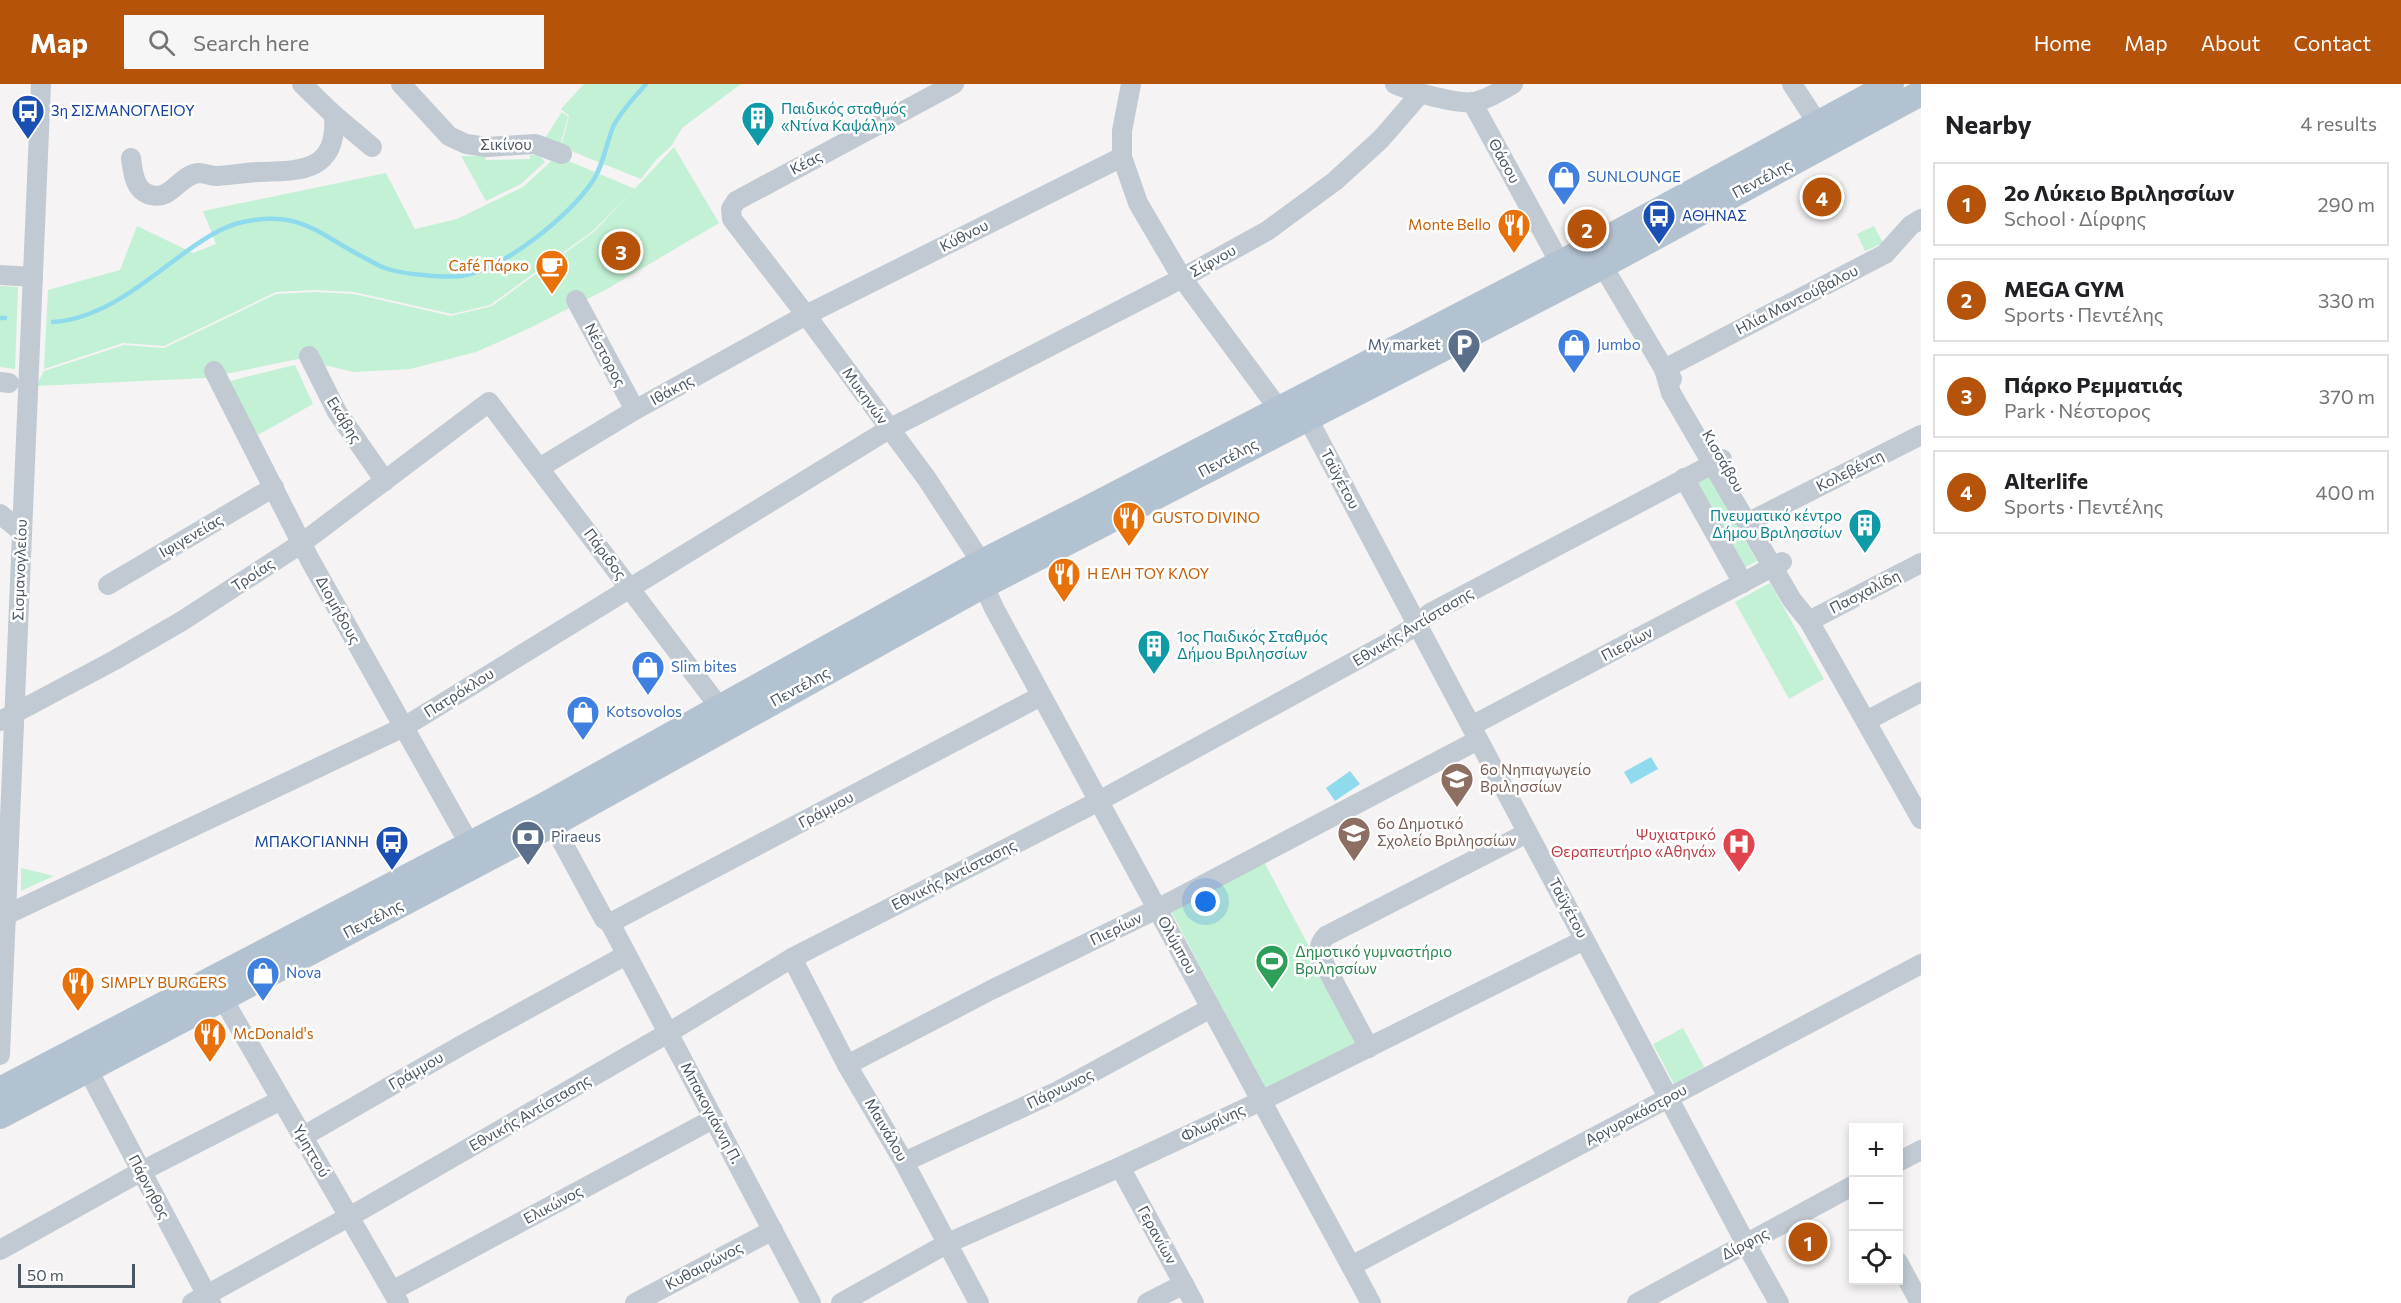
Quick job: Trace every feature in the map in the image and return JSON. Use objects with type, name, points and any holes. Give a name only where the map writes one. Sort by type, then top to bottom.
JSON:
[{"type":"main road","name":"Πεντέλης","points":[[1597,256],[1818,124],[1892,84]]},
{"type":"main road","name":"Πεντέλης","points":[[2,1102],[88,1070],[223,999],[982,574],[1083,511],[1278,408],[1565,272],[1918,100]]},
{"type":"main road","name":"Πεντέλης","points":[[2,1102],[470,845],[551,817],[720,708],[982,574],[1307,417],[1565,272]]},
{"type":"street","name":"Σισμανογλείου","points":[[0,1055],[7,718],[22,532],[12,383],[33,277],[41,84]]},
{"type":"street","points":[[302,84],[372,147]]},
{"type":"street","name":"Σικίνου","points":[[401,84],[449,136],[466,144],[487,147],[535,144],[562,154]]},
{"type":"street","name":"Κέας","points":[[730,215],[736,201],[954,84]]},
{"type":"street","points":[[1131,84],[1122,130],[1122,157],[1138,203],[1182,278],[1278,408]]},
{"type":"street","points":[[1395,84],[1420,94],[1472,102],[1495,94],[1513,84]]},
{"type":"street","points":[[1792,84],[1818,124]]},
{"type":"street","name":"Σίφνου","points":[[889,429],[1182,278],[1267,231],[1335,181],[1380,139],[1420,94]]},
{"type":"street","name":"Θάσου","points":[[1472,102],[1565,272]]},
{"type":"street","points":[[131,158],[137,186],[144,193],[153,196],[162,196],[195,174],[217,176],[302,170],[318,163],[327,153],[335,130],[334,115]]},
{"type":"street","name":"Κύθνου","points":[[806,315],[1122,157]]},
{"type":"street","name":"Μυκηνών","points":[[730,215],[927,479],[982,574]]},
{"type":"street","name":"Ηλία Μαντούβαλου","points":[[1664,369],[1886,254],[1911,225],[1921,219]]},
{"type":"street","name":"Κισσάβου","points":[[1597,256],[1664,369],[1681,388],[1717,461],[1778,564],[1792,600],[1809,621],[1921,819]]},
{"type":"street","points":[[0,275],[33,277]]},
{"type":"street","name":"Νέστορος","points":[[576,300],[635,410]]},
{"type":"street","name":"Ιθάκης","points":[[539,468],[635,410],[806,315]]},
{"type":"street","name":"Εκάβης","points":[[309,356],[337,412],[385,481]]},
{"type":"street","name":"Διομήδους","points":[[214,370],[302,543],[470,845]]},
{"type":"street","name":"Τροίας","points":[[7,718],[182,621],[302,543],[489,402]]},
{"type":"street","name":"Πάριδος","points":[[489,402],[720,708]]},
{"type":"street","name":"Ταϋγέτου","points":[[1307,417],[1779,1303]]},
{"type":"street","name":"Πατρόκλου","points":[[4,926],[404,727],[630,586],[889,429]]},
{"type":"street","name":"Κολεβέντη","points":[[1752,520],[1921,435]]},
{"type":"street","name":"Εθνικής Αντίστασης","points":[[203,1300],[668,1033],[792,958],[1099,801],[1417,625],[1430,613],[1717,461]]},
{"type":"street","points":[[1684,478],[1743,583]]},
{"type":"street","name":"Ιφιγενείας","points":[[108,585],[274,487]]},
{"type":"street","points":[[0,514],[22,532]]},
{"type":"street","name":"Πασχαλίδη","points":[[1809,621],[1921,563]]},
{"type":"street","name":"Πιερίων","points":[[847,1065],[991,990],[1157,909],[1778,564]]},
{"type":"street","name":"Ολύμπου","points":[[982,574],[994,608],[1371,1303]]},
{"type":"street","points":[[1866,721],[1921,692]]},
{"type":"street","name":"Γράμμου","points":[[610,923],[1041,696]]},
{"type":"street","name":"Μπακογιάννη Π.","points":[[551,817],[604,919],[610,923],[812,1303]]},
{"type":"street","points":[[1369,1048],[1320,956],[1321,941],[1326,936],[1527,833]]},
{"type":"street","name":"Φλωρίνης","points":[[841,1303],[948,1243],[1120,1167],[1261,1101],[1584,940]]},
{"type":"street","name":"Γράμμου","points":[[302,1137],[462,1045],[626,955]]},
{"type":"street","name":"Μαινάλου","points":[[792,958],[847,1065],[904,1162],[979,1303]]},
{"type":"street","name":"Αργυροκάστρου","points":[[1351,1266],[1921,964]]},
{"type":"street","name":"Υμηττού","points":[[223,999],[396,1297]]},
{"type":"street","name":"Πάρνωνος","points":[[904,1162],[1058,1091],[1211,1008]]},
{"type":"street","name":"Πάρνηθος","points":[[88,1070],[203,1300]]},
{"type":"street","points":[[0,1250],[140,1172],[281,1100]]},
{"type":"street","name":"Ελικώνος","points":[[396,1297],[713,1119]]},
{"type":"street","points":[[1903,1160],[1921,1150]]},
{"type":"street","name":"Γερανίων","points":[[1120,1167],[1194,1303]]},
{"type":"street","name":"Δίρφης","points":[[1637,1303],[1849,1188]]},
{"type":"street","name":"Κυθαιρώνος","points":[[635,1303],[772,1230]]},
{"type":"street","points":[[1903,1270],[1920,1303]]},
{"type":"street","points":[[1147,1303],[1184,1284]]},
{"type":"green space","points":[[584,84],[741,84],[682,128],[672,145],[641,179],[561,147],[569,116],[561,109]]},
{"type":"green space","points":[[562,112],[568,117],[560,146],[545,138]]},
{"type":"green space","points":[[674,147],[719,223],[607,289],[476,352],[410,369],[354,372],[298,359],[206,378],[36,386],[44,371],[124,345],[164,348],[276,294],[315,292],[354,294],[451,316],[492,306],[595,231]]},
{"type":"green space","points":[[530,155],[539,155],[545,162],[521,184],[486,201],[461,156],[485,156],[486,160],[530,159]]},
{"type":"green space","points":[[557,156],[635,189],[593,231],[490,305],[452,314],[354,292],[314,290],[276,292],[164,346],[123,343],[44,369],[48,290],[120,270],[137,226],[193,253],[216,244],[203,211],[386,173],[415,229],[457,219],[523,187]]},
{"type":"green space","points":[[1874,226],[1883,243],[1865,251],[1857,234]]},
{"type":"green space","points":[[0,286],[18,287],[15,369],[0,367]]},
{"type":"green space","points":[[295,365],[313,404],[258,435],[226,382]]},
{"type":"green space","points":[[1709,476],[1757,561],[1742,569],[1694,484]]},
{"type":"green space","points":[[1770,583],[1824,679],[1789,699],[1735,602]]},
{"type":"green space","name":"Δημοτικό γυμναστήριο Βριλησσίων","points":[[1263,860],[1360,1042],[1265,1089],[1170,909]]},
{"type":"green space","points":[[21,868],[54,876],[21,891]]},
{"type":"green space","points":[[1683,1028],[1704,1067],[1674,1084],[1653,1044]]},
{"type":"water","points":[[1651,757],[1658,769],[1631,784],[1624,772]]},
{"type":"water","points":[[1350,771],[1360,784],[1335,801],[1326,788]]},
{"type":"waterway","points":[[53,322],[90,314],[108,306],[214,234],[236,224],[262,219],[293,221],[306,226],[376,264],[392,270],[444,276],[461,276],[477,272],[496,264],[534,240],[582,196],[599,169],[616,121],[646,84]]},
{"type":"waterway","points":[[0,318],[5,318]]},
{"type":"place","name":"3η ΣΙΣΜΑΝΟΓΛΕΙΟΥ","points":[[28,140]]},
{"type":"place","name":"Παιδικός σταθμός «Ντίνα Καψάλη»","points":[[758,147]]},
{"type":"place","name":"Alterlife","points":[[1822,197]]},
{"type":"place","name":"SUNLOUNGE","points":[[1564,206]]},
{"type":"place","name":"ΜEGA GYM","points":[[1587,229]]},
{"type":"place","name":"ΑΘΗΝΑΣ","points":[[1659,245]]},
{"type":"place","name":"Πάρκο Ρεμματιάς","points":[[621,251]]},
{"type":"place","name":"Monte Bello","points":[[1514,254]]},
{"type":"place","name":"Café Πάρκο","points":[[552,295]]},
{"type":"place","name":"My market","points":[[1464,374]]},
{"type":"place","name":"Jumbo","points":[[1574,374]]},
{"type":"place","name":"GUSTO DIVINO","points":[[1129,547]]},
{"type":"place","name":"Πνευματικό κέντρο Δήμου Βριλησσίων","points":[[1865,554]]},
{"type":"place","name":"Η ΕΛΗ ΤΟΥ ΚΛΟΥ","points":[[1064,603]]},
{"type":"place","name":"1ος Παιδικός Σταθμός Δήμου Βριλησσίων","points":[[1154,675]]},
{"type":"place","name":"Slim bites","points":[[648,696]]},
{"type":"place","name":"Kotsovolos","points":[[583,741]]},
{"type":"place","name":"6ο Νηπιαγωγείο Βριλησσίων","points":[[1457,808]]},
{"type":"place","name":"6ο Δημοτικό Σχολείο Βριλησσίων","points":[[1354,862]]},
{"type":"place","name":"Piraeus","points":[[528,866]]},
{"type":"place","name":"ΜΠΑΚΟΓΙΑΝΝΗ","points":[[392,871]]},
{"type":"place","name":"Ψυχιατρικό Θεραπευτήριο «Αθηνά»","points":[[1739,873]]},
{"type":"place","name":"Δημοτικό γυμναστήριο Βριλησσίων","points":[[1272,990]]},
{"type":"place","name":"Nova","points":[[263,1002]]},
{"type":"place","name":"SIMPLY BURGERS","points":[[78,1012]]},
{"type":"place","name":"McDonald's","points":[[210,1063]]},
{"type":"place","name":"2ο Λύκειο Βριλησσίων","points":[[1808,1242]]}]
